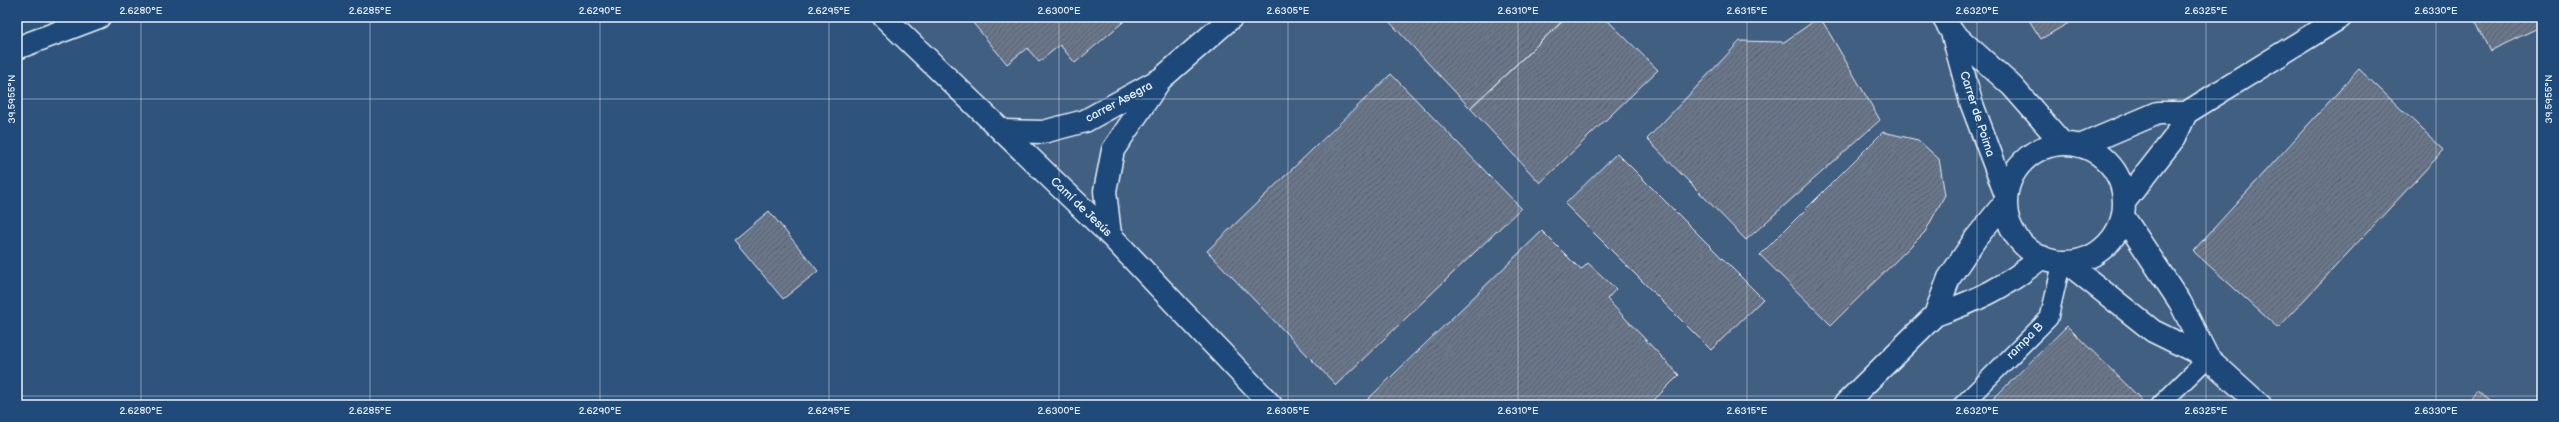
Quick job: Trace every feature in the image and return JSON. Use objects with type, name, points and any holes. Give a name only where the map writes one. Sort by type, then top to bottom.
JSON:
[{"type":"street","points":[[17,48],[99,17]]},
{"type":"street","name":"Camí de Jesús","points":[[884,17],[1110,235],[1271,405]]},
{"type":"street","name":"carrer Asegra","points":[[1002,131],[1043,132],[1085,121],[1161,79],[1232,17]]},
{"type":"street","points":[[2260,405],[2208,358],[2154,331],[2056,260],[2026,247],[2014,232],[2007,214],[2006,198],[2011,179],[2019,165],[2032,154],[2047,147],[2072,145],[2158,114],[2186,113],[2341,17]]},
{"type":"street","name":"Carrer de Poima","points":[[1948,24],[2072,145]]},
{"type":"street","name":"Carrer de Poima","points":[[1948,24],[1971,102],[2006,198]]},
{"type":"street","name":"carrer Asegra","points":[[1110,235],[1105,191],[1113,150],[1161,79]]},
{"type":"street","points":[[1934,315],[1974,302],[2056,260],[2086,258],[2102,249],[2116,234],[2124,209],[2175,137],[2186,113]]},
{"type":"street","points":[[2072,145],[2098,153],[2112,166],[2121,182],[2124,209],[2180,302],[2208,358]]},
{"type":"street","points":[[1844,405],[1934,315],[1949,278],[2006,198]]},
{"type":"lane","name":"rampa B","points":[[1962,405],[2049,318],[2056,260]]},
{"type":"lane","points":[[2160,405],[2208,358]]},
{"type":"shaded area","points":[[892,17],[2542,17],[2542,405],[1271,405]]},
{"type":"building","points":[[968,17],[1129,17],[1075,63],[1060,45],[1039,62],[1027,48],[1007,64]]},
{"type":"building","points":[[1385,17],[1567,17],[1470,108]]},
{"type":"building","points":[[1567,17],[1604,17],[1658,70],[1540,183],[1470,108]]},
{"type":"building","points":[[1820,17],[1880,120],[1746,240],[1647,139],[1740,41],[1784,42]]},
{"type":"building","points":[[2027,17],[2079,17],[2041,39]]},
{"type":"building","points":[[2474,17],[2542,17],[2542,26],[2490,51]]},
{"type":"building","points":[[2359,69],[2444,150],[2278,328],[2193,251]]},
{"type":"building","points":[[1391,74],[1521,208],[1336,385],[1207,251]]},
{"type":"building","points":[[1883,132],[1918,140],[1939,159],[1945,195],[1925,232],[1831,325],[1760,255]]},
{"type":"building","points":[[1617,153],[1763,299],[1711,350],[1565,204]]},
{"type":"building","points":[[769,211],[818,271],[783,299],[734,240]]},
{"type":"building","points":[[1542,231],[1581,270],[1588,263],[1616,289],[1607,299],[1679,375],[1649,405],[1362,405]]},
{"type":"building","points":[[2067,326],[2141,399],[2135,405],[1987,405]]},
{"type":"building","points":[[2478,391],[2495,405],[2465,405]]}]
